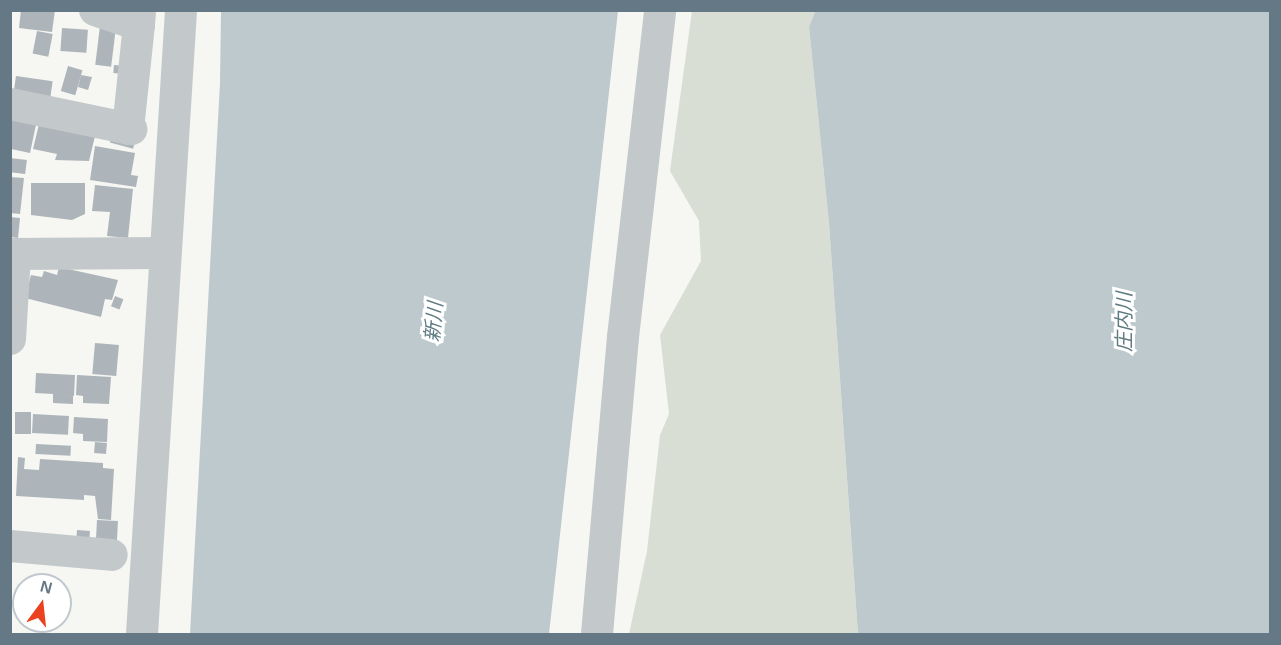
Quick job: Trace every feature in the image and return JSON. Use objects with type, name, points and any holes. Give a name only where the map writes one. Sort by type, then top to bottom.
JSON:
[{"type":"street","points":[[10,104],[130,129],[139,18],[96,10]]},
{"type":"street","points":[[142,634],[164,253],[181,10]]},
{"type":"street","points":[[597,634],[623,337],[660,10]]},
{"type":"street","points":[[10,339],[13,254],[164,253]]},
{"type":"street","points":[[10,546],[112,555]]},
{"type":"shaded area","points":[[692,11],[816,11],[809,27],[829,223],[858,634],[629,634],[647,551],[660,435],[669,414],[660,335],[701,261],[699,221],[670,171]]},
{"type":"water","name":"庄内川","points":[[816,10],[1270,11],[1270,634],[858,634],[829,223],[809,27]]},
{"type":"water","name":"新川","points":[[221,11],[618,11],[549,634],[190,634],[220,83]]},
{"type":"building","points":[[21,10],[55,10],[52,32],[19,28]]},
{"type":"building","points":[[100,26],[116,28],[111,67],[95,65]]},
{"type":"building","points":[[62,28],[88,30],[86,53],[60,51]]},
{"type":"building","points":[[37,31],[53,34],[48,57],[33,54]]},
{"type":"building","points":[[114,65],[125,66],[124,74],[113,73]]},
{"type":"building","points":[[68,66],[82,70],[75,95],[61,91]]},
{"type":"building","points":[[81,75],[92,77],[88,90],[78,87]]},
{"type":"building","points":[[16,76],[53,81],[50,101],[13,96]]},
{"type":"building","points":[[10,114],[37,120],[30,153],[11,149]]},
{"type":"building","points":[[40,120],[96,132],[89,161],[55,160],[57,154],[33,149]]},
{"type":"building","points":[[113,131],[136,137],[133,149],[110,143]]},
{"type":"building","points":[[95,146],[135,153],[131,175],[138,176],[136,187],[90,180]]},
{"type":"building","points":[[10,158],[27,160],[25,174],[10,172]]},
{"type":"building","points":[[10,177],[24,178],[20,214],[10,213]]},
{"type":"building","points":[[31,183],[85,183],[85,214],[72,220],[31,215]]},
{"type":"building","points":[[95,185],[133,189],[128,238],[107,236],[110,212],[92,211]]},
{"type":"building","points":[[10,217],[20,218],[18,238],[10,237]]},
{"type":"building","points":[[59,267],[118,280],[112,300],[105,299],[101,317],[25,298],[31,275],[42,277],[44,271],[57,275]]},
{"type":"building","points":[[115,296],[123,299],[119,309],[111,306]]},
{"type":"building","points":[[95,343],[119,345],[116,376],[92,374]]},
{"type":"building","points":[[36,373],[75,375],[74,396],[62,395],[73,396],[73,404],[53,403],[53,394],[35,393]]},
{"type":"building","points":[[77,375],[111,377],[109,404],[83,403],[83,396],[76,395]]},
{"type":"building","points":[[15,412],[31,412],[31,434],[15,434]]},
{"type":"building","points":[[33,414],[69,416],[68,435],[32,433]]},
{"type":"building","points":[[74,417],[108,419],[107,442],[83,441],[83,434],[73,433]]},
{"type":"building","points":[[95,442],[107,443],[106,454],[94,453]]},
{"type":"building","points":[[36,444],[71,446],[70,456],[35,454]]},
{"type":"building","points":[[18,457],[25,458],[24,469],[39,470],[40,459],[103,463],[103,468],[114,469],[111,520],[98,519],[95,496],[84,495],[84,500],[16,496]]},
{"type":"building","points":[[97,520],[118,521],[117,544],[96,543]]},
{"type":"building","points":[[77,530],[90,531],[89,542],[76,541]]}]
